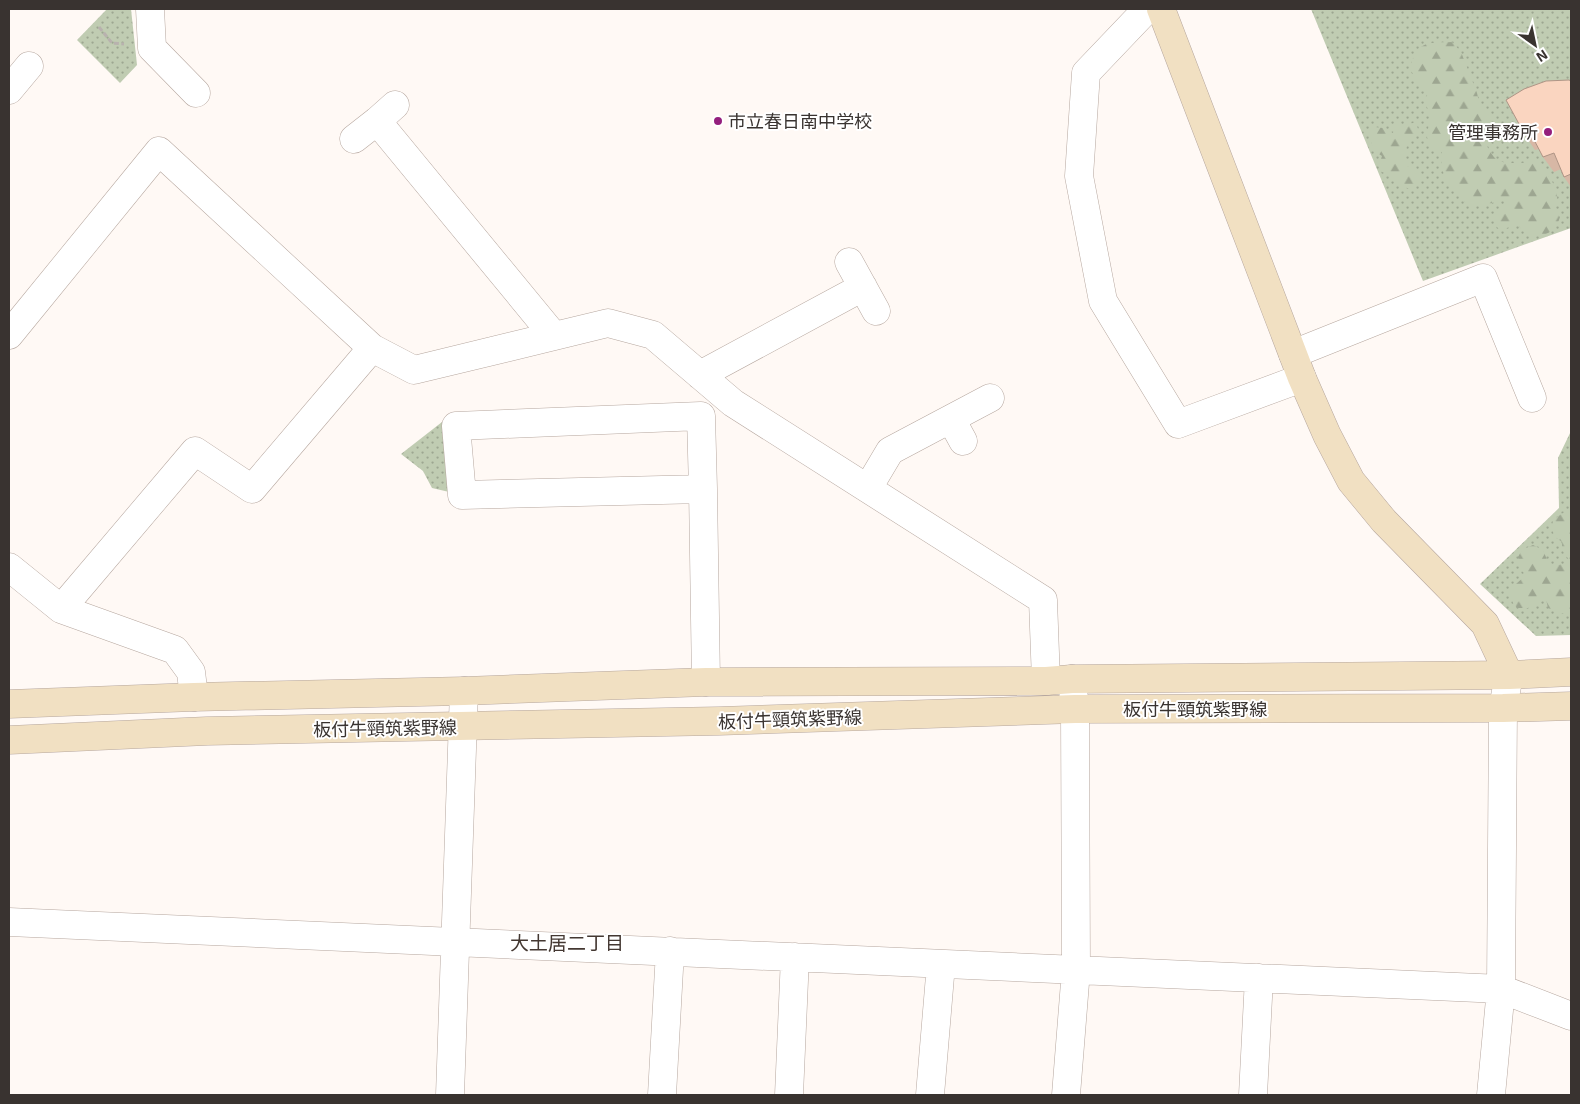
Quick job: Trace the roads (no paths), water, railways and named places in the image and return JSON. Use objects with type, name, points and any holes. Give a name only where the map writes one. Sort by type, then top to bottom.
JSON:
[{"type":"main road","points":[[1161,9],[1298,366],[1327,435],[1351,481],[1384,521],[1485,624],[1509,675]]},
{"type":"main road","name":"板付牛頸筑紫野線","points":[[9,704],[706,682],[1046,681],[1072,679],[1509,675],[1571,672]]},
{"type":"main road","name":"板付牛頸筑紫野線","points":[[9,740],[207,731],[718,722],[1074,709],[1503,708],[1571,706]]},
{"type":"street","points":[[150,9],[152,48],[196,93]]},
{"type":"street","points":[[1147,9],[1086,73],[1079,176],[1103,301],[1178,424],[1484,278],[1532,398]]},
{"type":"street","points":[[9,90],[29,66]]},
{"type":"street","points":[[354,139],[386,113],[554,336]]},
{"type":"street","points":[[9,334],[159,151],[372,348],[414,370],[608,323],[653,335],[733,403],[1043,600],[1046,681]]},
{"type":"street","points":[[849,262],[876,311]]},
{"type":"street","points":[[700,375],[863,287]]},
{"type":"street","points":[[61,609],[195,451],[252,489],[372,348]]},
{"type":"street","points":[[868,488],[890,451],[957,430],[990,398]]},
{"type":"street","points":[[704,489],[462,495],[456,426],[701,416],[704,489],[706,682]]},
{"type":"street","points":[[9,567],[61,609],[175,650],[191,672],[194,697]]},
{"type":"street","points":[[1491,1095],[1501,989],[1503,708],[1509,675]]},
{"type":"street","points":[[1066,1095],[1076,970],[1074,709],[1072,679]]},
{"type":"street","points":[[450,1095],[464,691]]},
{"type":"street","points":[[9,922],[1501,989],[1571,1016]]},
{"type":"street","points":[[662,1095],[670,951]]},
{"type":"street","points":[[788,1095],[795,957]]},
{"type":"street","points":[[930,1095],[941,964]]},
{"type":"street","points":[[1253,1095],[1259,978]]},
{"type":"place","name":"市立春日南中学校","points":[[718,121]]},
{"type":"place","name":"管理事務所","points":[[1548,132]]},
{"type":"district","name":"大土居二丁目","points":[[567,942]]}]
